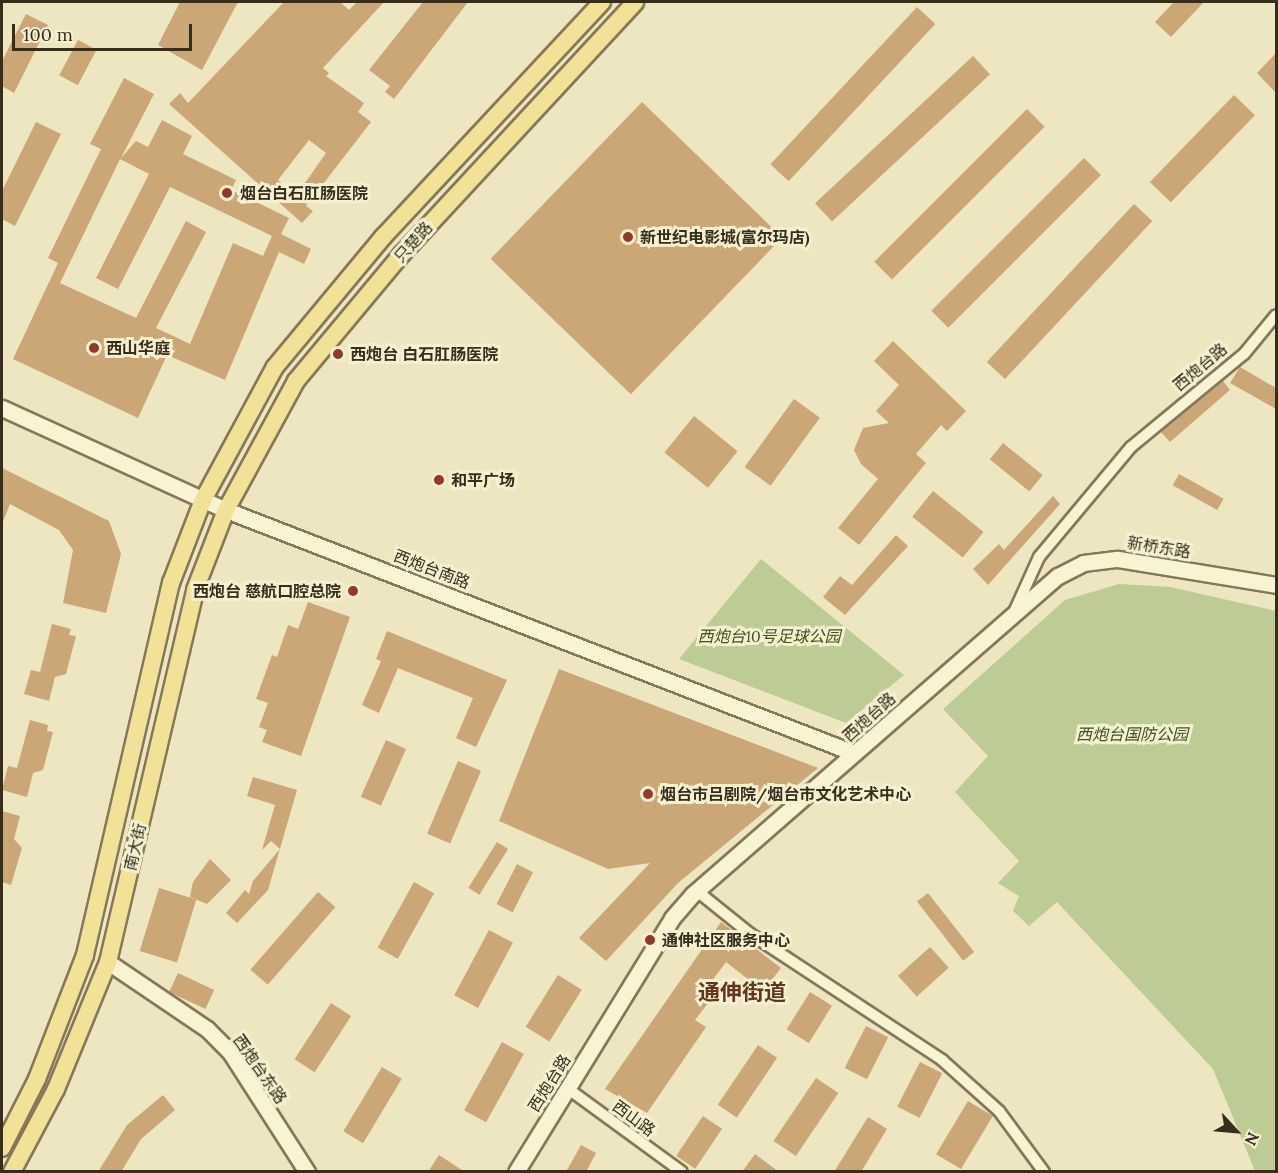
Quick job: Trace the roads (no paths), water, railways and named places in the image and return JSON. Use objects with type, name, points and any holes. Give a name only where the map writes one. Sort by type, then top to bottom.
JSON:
[{"type":"main road","name":"只楚路","points":[[203,500],[275,367],[383,237],[602,2]]},
{"type":"main road","name":"只楚路","points":[[226,510],[296,381],[402,254],[635,2]]},
{"type":"main road","name":"南大街","points":[[2,1148],[38,1079],[85,955],[171,583],[203,500]]},
{"type":"main road","name":"南大街","points":[[12,1172],[56,1089],[108,962],[195,590],[226,510]]},
{"type":"street","name":"西炮台路","points":[[516,1172],[672,918],[697,891],[1014,611],[1040,557],[1131,447],[1244,354],[1276,315]]},
{"type":"street","name":"西炮台南路","points":[[2,408],[226,510],[854,753]]},
{"type":"street","name":"新桥东路","points":[[1014,611],[1076,567],[1118,559],[1276,585]]},
{"type":"street","points":[[697,891],[749,933],[942,1060],[999,1111],[1044,1172]]},
{"type":"street","name":"西炮台东路","points":[[108,962],[207,1029],[230,1052],[308,1172]]},
{"type":"street","name":"西山路","points":[[567,1088],[682,1172]]},
{"type":"place","name":"烟台白石肛肠医院","points":[[227,193]]},
{"type":"place","name":"新世纪电影城(富尔玛店)","points":[[628,237]]},
{"type":"place","name":"西山华庭","points":[[94,348]]},
{"type":"place","name":"西炮台 白石肛肠医院","points":[[338,354]]},
{"type":"place","name":"和平广场","points":[[439,480]]},
{"type":"place","name":"西炮台 慈航口腔总院","points":[[353,591]]},
{"type":"place","name":"烟台市吕剧院/烟台市文化艺术中心","points":[[648,794]]},
{"type":"place","name":"通伸社区服务中心","points":[[650,940]]},
{"type":"district","name":"通伸街道","points":[[742,993]]},
{"type":"park label","name":"西炮台10号足球公园","points":[[769,636]]},
{"type":"park label","name":"西炮台国防公园","points":[[1132,734]]}]
